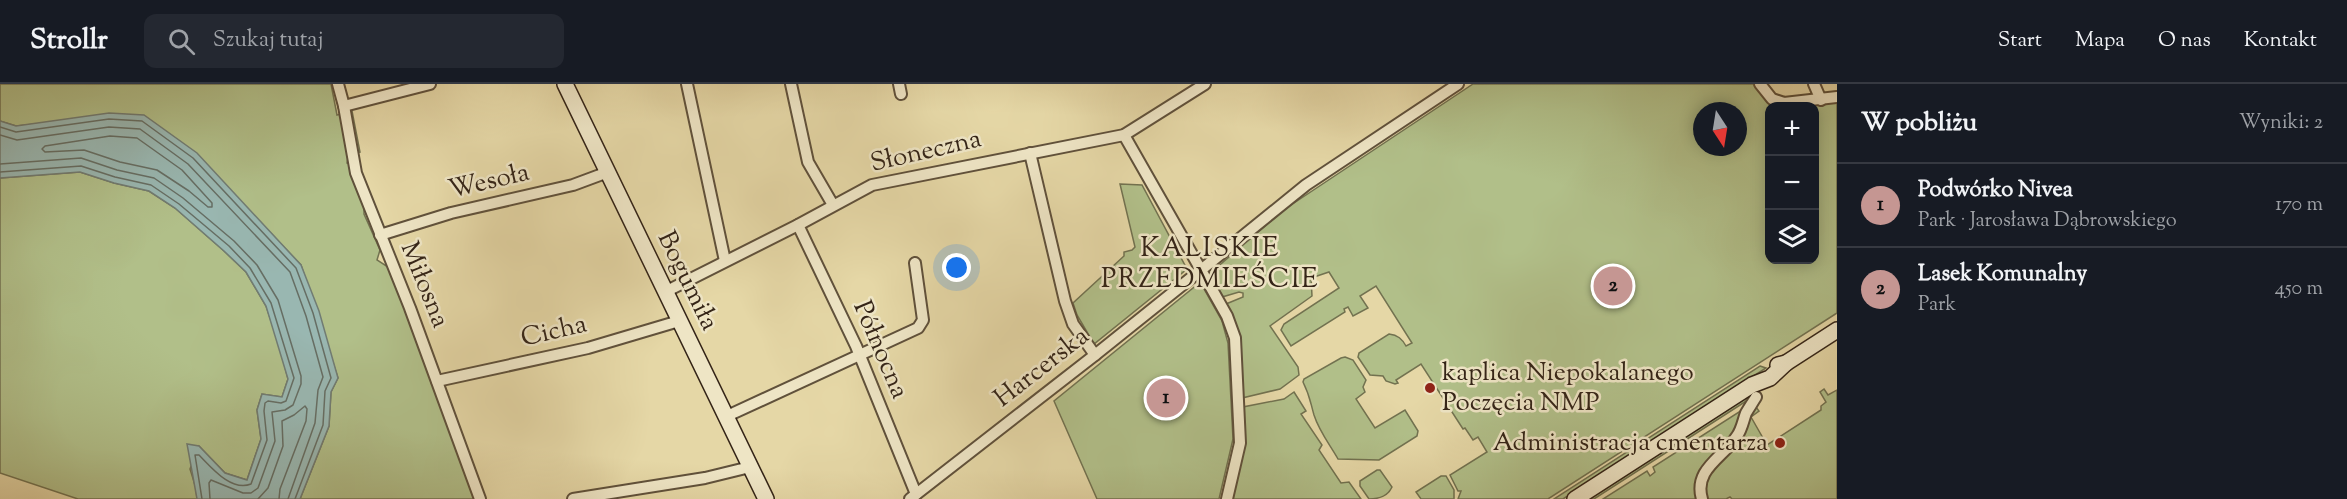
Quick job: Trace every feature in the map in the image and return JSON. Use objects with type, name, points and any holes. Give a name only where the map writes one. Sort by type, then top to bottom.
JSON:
[{"type":"street","name":"Miłosna","points":[[338,84],[356,173],[480,499]]},
{"type":"street","points":[[344,106],[430,84]]},
{"type":"street","name":"Bogumiła","points":[[566,84],[766,499]]},
{"type":"street","points":[[687,84],[724,261]]},
{"type":"street","points":[[792,84],[808,162],[833,205]]},
{"type":"street","name":"Słoneczna","points":[[665,292],[872,185],[1124,135],[1206,84]]},
{"type":"street","name":"Harcerska","points":[[913,497],[1095,355],[1306,185],[1458,84]]},
{"type":"street","points":[[1760,84],[1765,92],[1777,102],[1837,97]]},
{"type":"street","points":[[1814,84],[1821,100]]},
{"type":"street","points":[[1124,135],[1227,316],[1235,338],[1240,443],[1227,499]]},
{"type":"street","points":[[1030,153],[1065,301],[1073,324],[1095,355]]},
{"type":"street","name":"Wesoła","points":[[380,235],[451,213],[573,184],[608,172]]},
{"type":"street","name":"Północna","points":[[798,225],[859,355],[913,497]]},
{"type":"street","points":[[725,417],[922,325],[915,263]]},
{"type":"street","name":"Cicha","points":[[437,381],[588,348],[679,321]]},
{"type":"street","points":[[1575,499],[1754,391],[1786,363],[1837,330]]},
{"type":"street","points":[[1702,499],[1700,483],[1704,474],[1719,454],[1736,439],[1754,391]]},
{"type":"street","points":[[573,499],[601,497],[705,478],[750,467]]},
{"type":"green space","points":[[0,84],[331,84],[337,115],[352,111],[360,152],[352,153],[347,163],[350,164],[364,207],[364,214],[380,250],[377,260],[388,267],[423,355],[474,499],[300,499],[329,426],[331,392],[338,378],[301,265],[267,229],[55,122],[16,126],[0,121]]},
{"type":"green space","points":[[1473,84],[1755,84],[1763,96],[1772,102],[1765,102],[1765,264],[1819,264],[1819,102],[1813,102],[1837,100],[1837,313],[1548,499],[1458,499],[1461,491],[1458,491],[1450,475],[1487,452],[1478,437],[1473,440],[1465,428],[1463,429],[1421,364],[1396,380],[1398,383],[1395,384],[1386,381],[1383,376],[1370,375],[1358,357],[1359,353],[1389,334],[1395,335],[1406,346],[1412,343],[1376,286],[1360,296],[1368,308],[1353,316],[1348,307],[1344,309],[1345,312],[1291,346],[1281,330],[1284,324],[1339,288],[1329,272],[1311,278],[1312,296],[1270,326],[1298,367],[1299,375],[1280,389],[1242,398],[1239,334],[1226,304],[1243,297],[1243,293],[1222,297],[1217,287],[1219,285],[1215,278],[1215,269],[1285,209]]},
{"type":"green space","points":[[80,172],[149,191],[175,208],[246,272],[266,306],[288,379],[282,397],[262,394],[257,410],[261,439],[247,480],[225,473],[199,446],[190,469],[197,499],[78,499],[0,473],[0,178]]},
{"type":"green space","points":[[1120,184],[1142,185],[1187,269],[1094,344],[1077,315],[1073,303],[1124,256],[1124,252],[1135,247]]},
{"type":"green space","points":[[1198,284],[1204,289],[1222,321],[1228,343],[1233,439],[1219,499],[1097,499],[1054,401]]},
{"type":"green space","points":[[1345,357],[1353,360],[1366,380],[1363,387],[1365,392],[1356,399],[1375,428],[1405,410],[1418,431],[1417,436],[1379,460],[1338,459],[1319,427],[1303,382],[1304,379]]},
{"type":"green space","points":[[1760,366],[1766,368],[1563,499],[1554,499]]},
{"type":"green space","points":[[1824,389],[1828,395],[1837,390],[1837,499],[1732,499],[1730,497],[1726,499],[1603,499],[1647,471],[1650,476],[1655,472],[1653,467],[1753,403],[1759,411],[1751,417],[1767,445],[1821,410],[1821,406],[1826,402],[1820,392]]},
{"type":"green space","points":[[1294,392],[1306,411],[1301,414],[1322,445],[1319,450],[1341,483],[1349,482],[1361,499],[1231,499],[1243,407],[1284,399]]},
{"type":"green space","points":[[1747,396],[1751,398],[1594,499],[1587,499]]},
{"type":"green space","points":[[1380,470],[1392,487],[1388,493],[1369,499],[1360,486],[1360,481]]},
{"type":"green space","points":[[1441,476],[1446,476],[1454,490],[1454,499],[1421,499],[1416,492]]},
{"type":"water","points":[[109,113],[144,115],[197,153],[301,265],[319,311],[338,378],[331,392],[329,426],[300,499],[197,499],[187,444],[199,446],[225,473],[247,480],[261,439],[257,410],[262,394],[282,397],[288,379],[266,306],[246,272],[175,208],[149,191],[80,172],[0,178],[0,121],[16,126]]},
{"type":"place","name":"Lasek Komunalny","points":[[1613,286]]},
{"type":"place","name":"kaplica Niepokalanego Poczęcia NMP","points":[[1430,388]]},
{"type":"place","name":"Podwórko Nivea","points":[[1166,398]]},
{"type":"place","name":"Administracja cmentarza","points":[[1780,443]]},
{"type":"district","name":"KALISKIE PRZEDMIEŚCIE","points":[[1210,264]]}]
